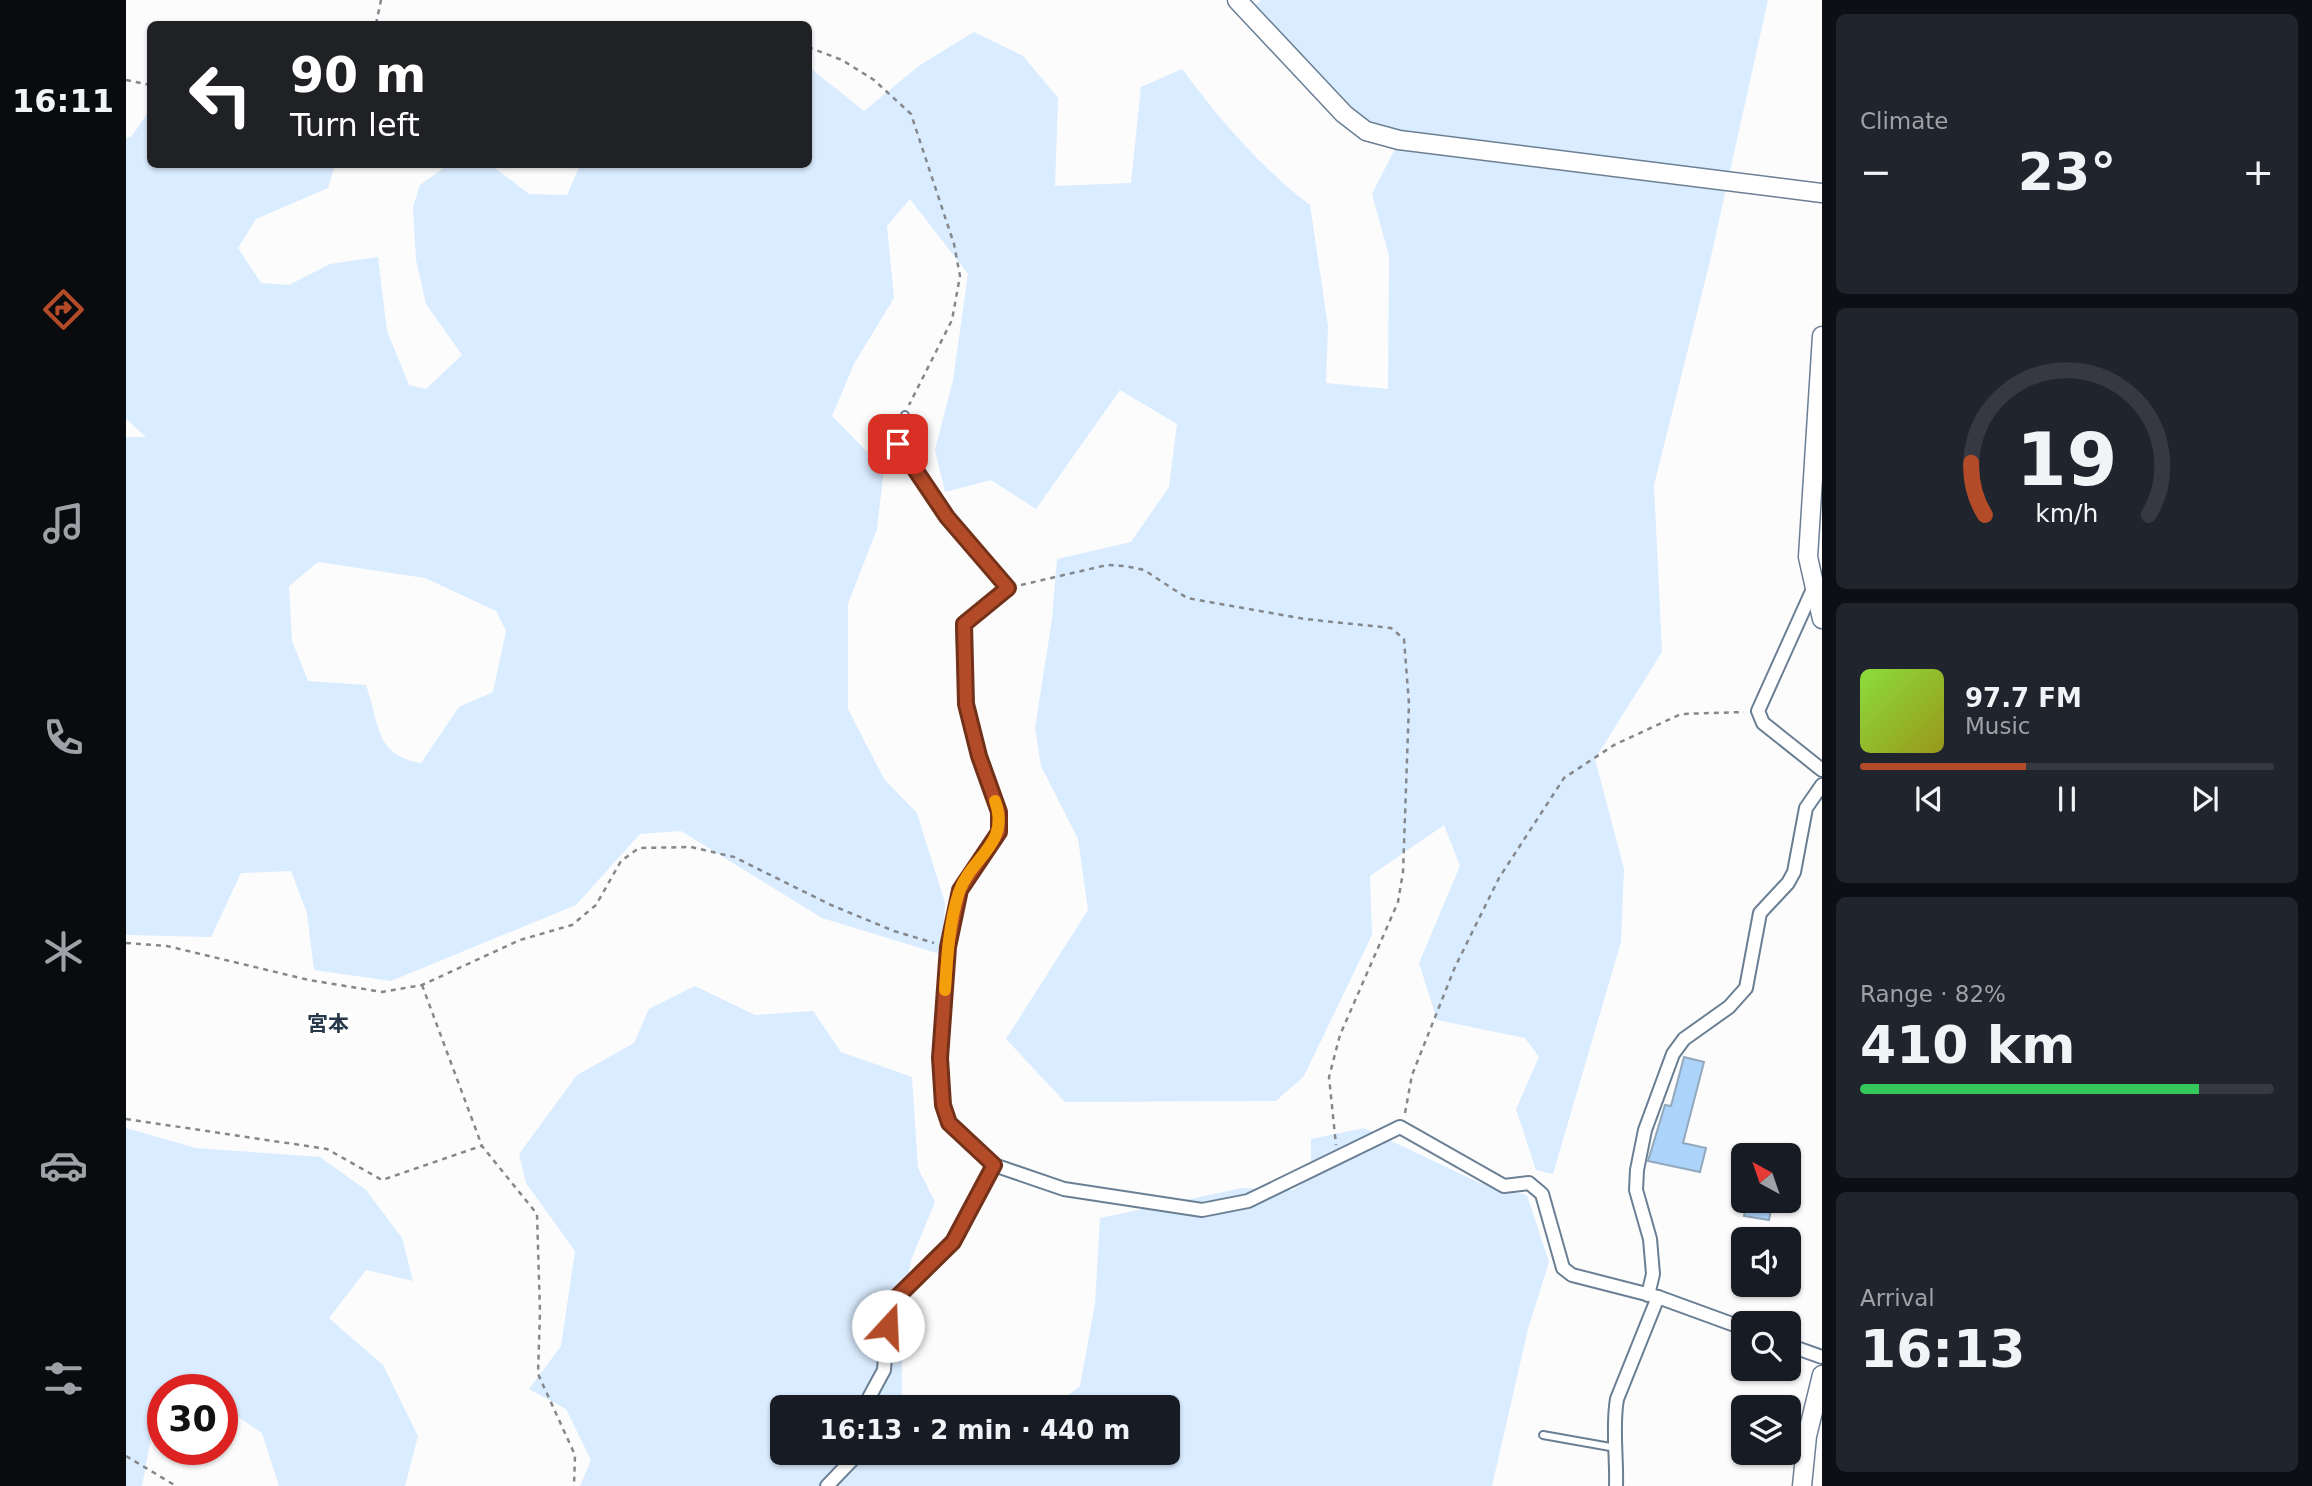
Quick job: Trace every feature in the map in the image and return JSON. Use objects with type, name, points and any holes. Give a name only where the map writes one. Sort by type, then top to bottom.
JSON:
[{"type":"street","points":[[1237,0],[1344,114],[1366,131],[1399,140],[1822,193]]},
{"type":"street","points":[[1822,336],[1813,589],[1758,711],[1763,723],[1822,770]]},
{"type":"street","points":[[1008,588],[964,624],[966,704],[979,756],[999,812],[999,832],[960,890],[948,947],[940,1058],[943,1105],[949,1123],[994,1165],[1063,1189],[1202,1210],[1248,1201],[1400,1127],[1504,1186],[1529,1183],[1542,1194],[1563,1268],[1572,1275],[1653,1296],[1731,1324]]},
{"type":"street","points":[[1813,589],[1822,619]]},
{"type":"street","points":[[1616,1486],[1618,1448],[1614,1416],[1617,1399],[1653,1296],[1650,1239],[1636,1190],[1645,1130],[1673,1055],[1684,1039],[1729,1007],[1746,988],[1760,914],[1788,883],[1794,872],[1806,808],[1822,785]]},
{"type":"street","points":[[870,1395],[884,1370],[889,1305],[953,1242],[994,1165]]},
{"type":"street","points":[[1801,1350],[1822,1357]]},
{"type":"street","points":[[1802,1486],[1808,1436],[1822,1375]]},
{"type":"street","points":[[827,1486],[847,1465]]},
{"type":"lane","points":[[905,415],[898,444],[947,517],[1008,588]]},
{"type":"lane","points":[[1542,1435],[1618,1448]]},
{"type":"path","points":[[377,21],[381,0]]},
{"type":"path","points":[[812,49],[842,60],[874,80],[911,114],[954,244],[960,276],[952,320],[905,415]]},
{"type":"path","points":[[126,80],[147,84]]},
{"type":"path","points":[[1008,588],[1107,565],[1125,566],[1144,570],[1187,597],[1305,619],[1391,628],[1404,639],[1409,704],[1403,872],[1398,902],[1340,1035],[1329,1077],[1337,1159]]},
{"type":"path","points":[[1400,1127],[1409,1101],[1412,1075],[1455,967],[1499,878],[1564,778],[1614,746],[1681,714],[1758,711]]},
{"type":"path","points":[[126,943],[167,946],[309,980],[382,992],[422,985],[520,940],[572,925],[596,905],[621,861],[639,848],[691,847],[734,857],[831,905],[894,931],[948,947]]},
{"type":"path","points":[[422,985],[482,1146],[537,1214],[540,1312],[538,1374],[575,1455],[574,1486]]},
{"type":"path","points":[[126,1119],[327,1149],[382,1180],[482,1146]]},
{"type":"path","points":[[126,1455],[176,1486]]},
{"type":"shaded area","points":[[1261,0],[1768,0],[1710,261],[1654,485],[1662,652],[1595,759],[1624,869],[1621,942],[1553,1174],[1536,1170],[1516,1109],[1539,1057],[1525,1038],[1437,1020],[1419,963],[1460,866],[1444,825],[1370,876],[1372,935],[1304,1076],[1276,1101],[1065,1102],[1006,1039],[1088,910],[1078,839],[1041,766],[1035,728],[1052,619],[1057,559],[1131,542],[1169,487],[1177,424],[1120,390],[1036,509],[991,480],[945,492],[935,450],[953,380],[968,274],[910,199],[887,226],[894,298],[854,364],[832,416],[884,469],[877,529],[848,604],[848,709],[884,779],[917,813],[945,903],[943,955],[822,918],[681,831],[640,834],[576,905],[391,981],[314,970],[307,913],[291,871],[241,873],[211,937],[126,935],[126,437],[146,437],[126,419],[126,138],[131,137],[147,114],[147,168],[334,168],[328,188],[256,219],[238,248],[261,283],[289,285],[330,264],[378,257],[387,331],[409,385],[426,389],[462,355],[426,304],[416,260],[413,207],[420,185],[444,168],[495,168],[529,194],[567,195],[579,168],[812,168],[812,69],[864,111],[920,65],[974,32],[1023,56],[1058,98],[1055,186],[1131,183],[1141,87],[1182,69],[1242,142],[1274,175],[1310,205],[1328,326],[1326,383],[1388,389],[1389,256],[1372,194],[1399,141],[1366,131],[1249,12]],"holes":[[[318,562],[425,578],[496,611],[506,631],[493,692],[459,707],[421,763],[406,759],[387,745],[377,725],[366,685],[308,681],[292,641],[289,586]]]},
{"type":"shaded area","points":[[695,986],[755,1015],[813,1011],[841,1052],[912,1077],[918,1168],[935,1202],[911,1260],[902,1314],[902,1395],[770,1395],[770,1465],[1180,1465],[1180,1395],[1068,1395],[1080,1386],[1095,1304],[1100,1218],[1242,1188],[1293,1190],[1311,1178],[1311,1139],[1364,1128],[1480,1183],[1527,1195],[1549,1262],[1528,1329],[1492,1486],[580,1486],[591,1460],[566,1409],[529,1389],[561,1346],[575,1251],[526,1183],[519,1154],[577,1075],[634,1043],[649,1009]]},
{"type":"shaded area","points":[[126,1128],[196,1148],[320,1157],[366,1190],[402,1238],[413,1281],[366,1270],[329,1318],[383,1365],[418,1436],[405,1486],[279,1486],[262,1433],[238,1417],[238,1374],[147,1374],[147,1459],[142,1486],[126,1486]]},
{"type":"building","points":[[1684,1057],[1704,1062],[1683,1143],[1706,1148],[1700,1172],[1648,1161],[1665,1105],[1671,1106]]},
{"type":"building","points":[[1745,1213],[1770,1213],[1769,1220],[1744,1216]]},
{"type":"slow traffic","points":[[945,990],[948,947],[960,890],[999,832],[999,812],[995,801]]},
{"type":"district","name":"宮本","points":[[328,1024]]},
{"type":"route","points":[[888,1326],[889,1305],[953,1242],[994,1165],[964,1140],[949,1123],[943,1105],[940,1058],[948,947],[960,890],[999,832],[999,812],[979,756],[966,704],[964,624],[1008,588],[947,517],[898,444]]}]
